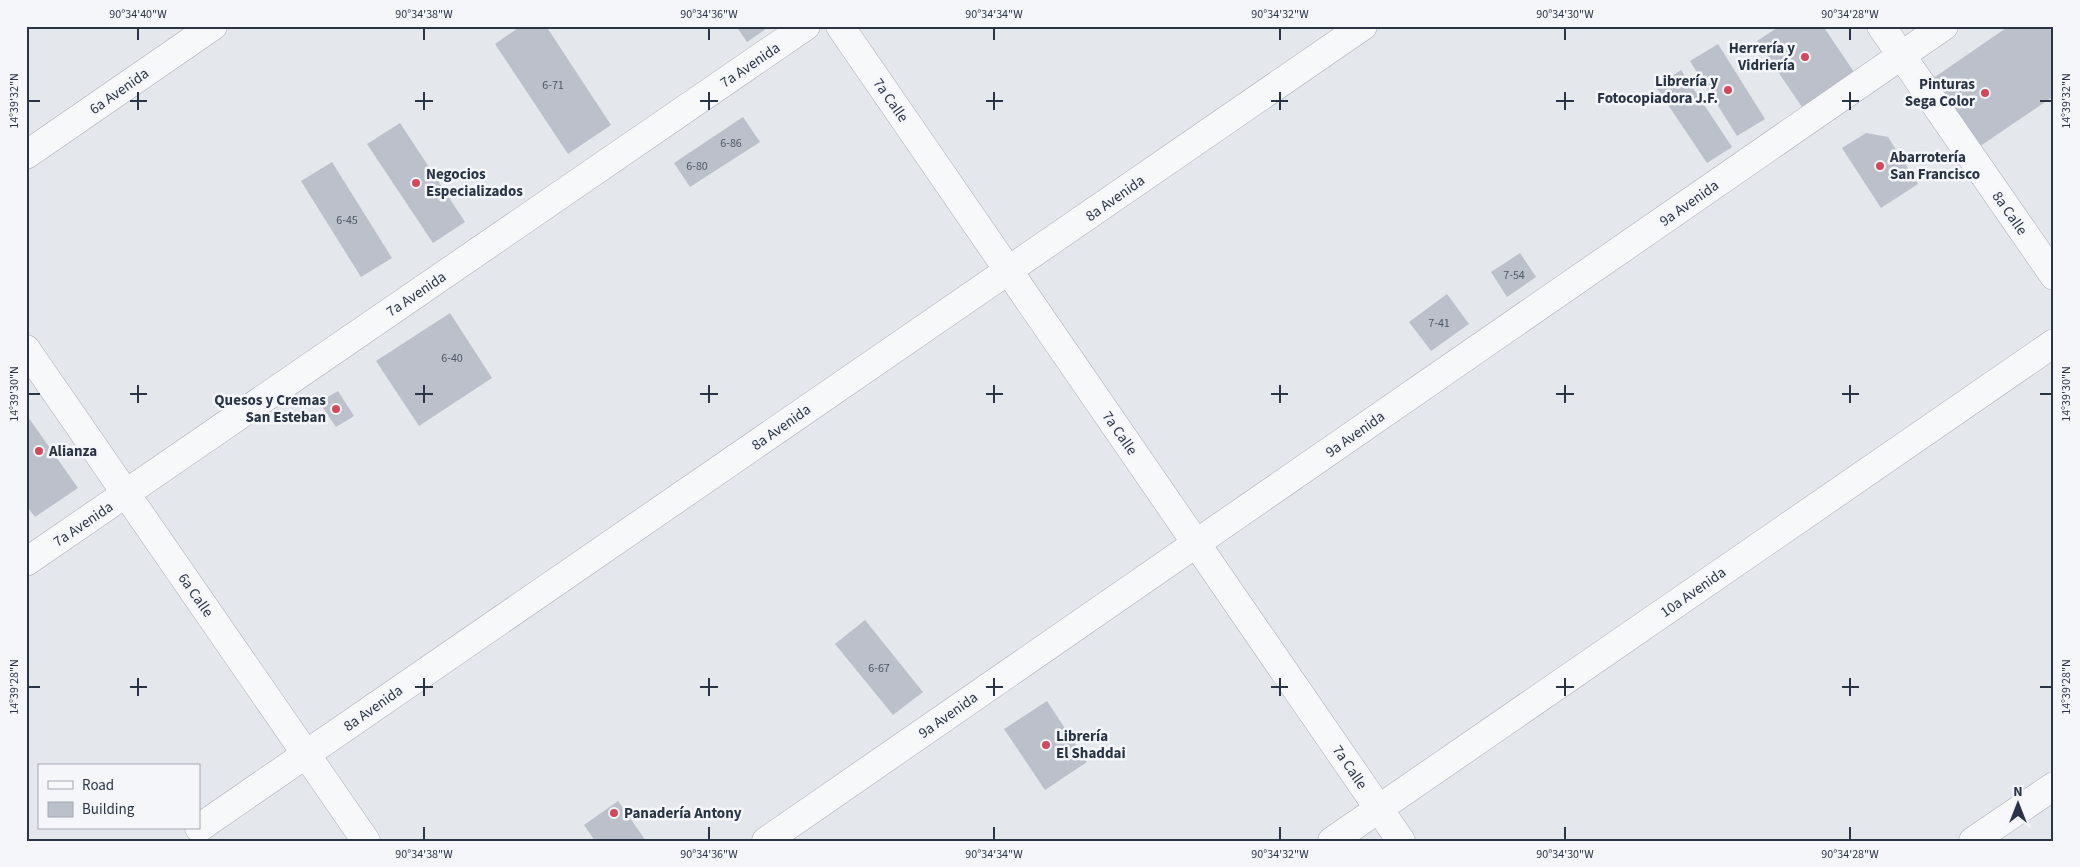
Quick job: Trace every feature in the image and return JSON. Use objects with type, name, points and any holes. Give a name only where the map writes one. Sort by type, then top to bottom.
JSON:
[{"type":"street","name":"6a Avenida","points":[[26,155],[213,26]]},
{"type":"street","name":"7a Avenida","points":[[26,562],[806,26]]},
{"type":"street","name":"7a Calle","points":[[840,26],[1401,841]]},
{"type":"street","name":"8a Avenida","points":[[200,827],[1363,26]]},
{"type":"street","name":"8a Calle","points":[[1881,26],[2054,276]]},
{"type":"street","name":"9a Avenida","points":[[766,841],[1944,26]]},
{"type":"street","name":"10a Avenida","points":[[1332,841],[2054,343]]},
{"type":"street","name":"6a Calle","points":[[26,348],[366,841]]},
{"type":"street","points":[[1973,841],[2054,786]]},
{"type":"street","name":"8a Avenida","points":[[180,841],[196,830]]},
{"type":"building","points":[[521,26],[546,26],[611,125],[568,154],[495,44]]},
{"type":"building","points":[[736,26],[770,26],[747,42]]},
{"type":"building","name":"Herrería y Vidriería","points":[[1780,26],[1823,26],[1854,72],[1802,107],[1757,41]]},
{"type":"building","name":"Pinturas Sega Color","points":[[2009,26],[2048,26],[2054,34],[2054,96],[1976,149],[1929,81]]},
{"type":"building","name":"Librería y Fotocopiadora J.F.","points":[[1718,44],[1765,119],[1737,136],[1690,61]]},
{"type":"building","points":[[1681,70],[1732,147],[1707,163],[1656,87]]},
{"type":"building","points":[[743,117],[760,142],[690,187],[674,163]]},
{"type":"building","name":"Negocios Especializados","points":[[400,123],[465,222],[433,243],[367,144]]},
{"type":"building","name":"Abarrotería San Francisco","points":[[1866,133],[1888,137],[1918,184],[1881,208],[1842,148]]},
{"type":"building","points":[[332,162],[392,258],[361,277],[301,181]]},
{"type":"building","points":[[1520,253],[1536,277],[1507,297],[1491,272]]},
{"type":"building","points":[[1447,294],[1469,324],[1431,351],[1409,322]]},
{"type":"building","points":[[450,313],[492,378],[419,426],[376,361]]},
{"type":"building","name":"Quesos y Cremas San Esteban","points":[[338,391],[354,416],[336,427],[319,402]]},
{"type":"building","name":"Alianza","points":[[26,414],[78,488],[35,517],[26,505]]},
{"type":"building","points":[[865,620],[923,692],[893,715],[835,644]]},
{"type":"building","name":"Librería El Shaddai","points":[[1047,701],[1087,762],[1045,790],[1004,729]]},
{"type":"building","name":"Panadería Antony","points":[[618,801],[646,841],[595,841],[584,825]]},
{"type":"place","name":"Herrería y Vidriería","points":[[1805,57]]},
{"type":"place","name":"Librería y Fotocopiadora J.F.","points":[[1728,90]]},
{"type":"place","name":"Pinturas Sega Color","points":[[1985,93]]},
{"type":"place","name":"Abarrotería San Francisco","points":[[1880,166]]},
{"type":"place","name":"Negocios Especializados","points":[[416,183]]},
{"type":"place","name":"Quesos y Cremas San Esteban","points":[[336,409]]},
{"type":"place","name":"Alianza","points":[[39,451]]},
{"type":"place","name":"Librería El Shaddai","points":[[1046,745]]},
{"type":"place","name":"Panadería Antony","points":[[614,813]]}]
